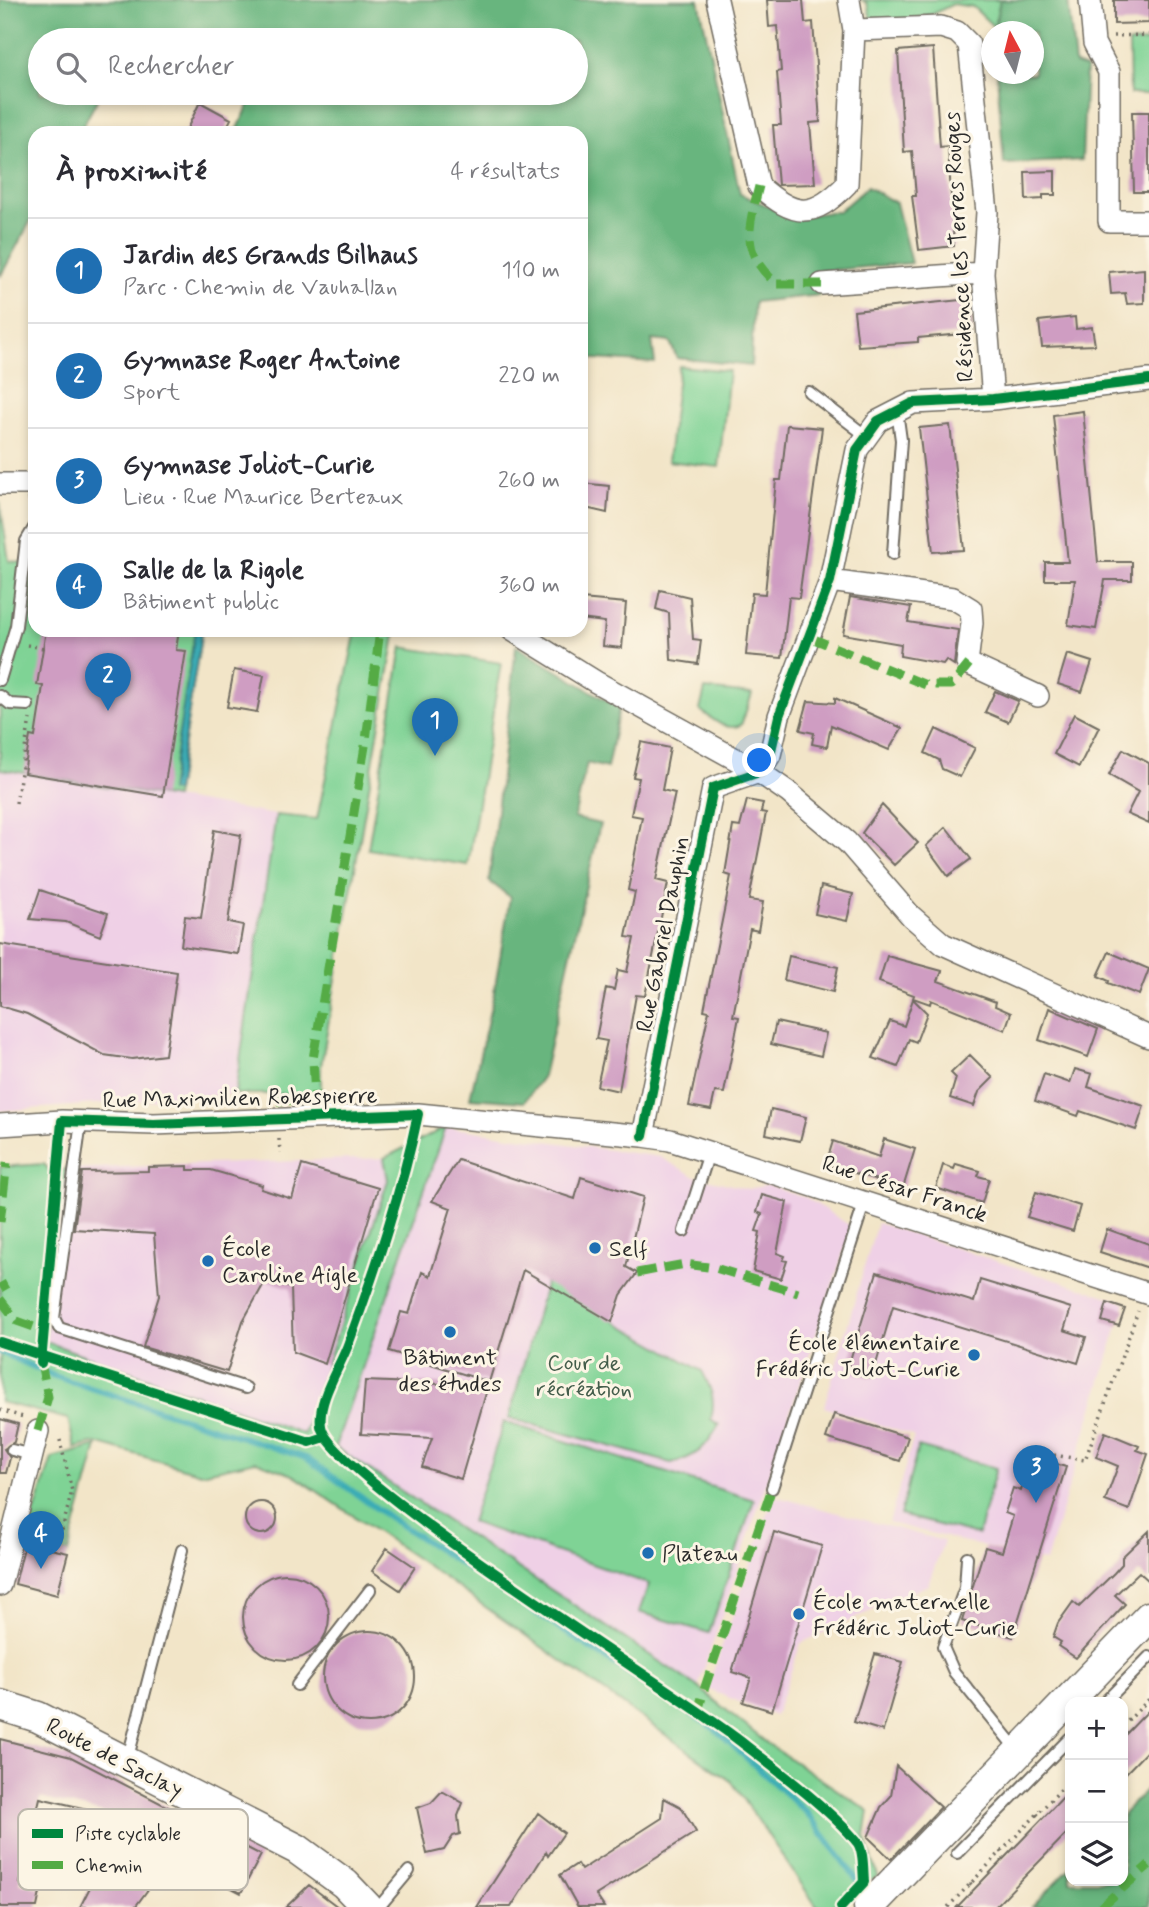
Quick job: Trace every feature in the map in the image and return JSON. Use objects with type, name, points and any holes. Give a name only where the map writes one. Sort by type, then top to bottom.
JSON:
[{"type":"main road","points":[[869,1907],[1149,1618]]},
{"type":"main road","name":"Route de Saclay","points":[[0,1705],[38,1717],[218,1809]]},
{"type":"main road","name":"Route de Saclay","points":[[248,1824],[297,1849],[345,1884],[367,1907]]},
{"type":"main road","points":[[881,1907],[915,1859]]},
{"type":"street","points":[[717,0],[759,186],[781,205],[802,211],[826,205],[847,184],[854,30],[849,0]]},
{"type":"street","points":[[1090,0],[1094,36],[1109,72],[1109,221],[1149,221]]},
{"type":"street","name":"Résidence les Terres Rouges","points":[[854,30],[941,27],[957,32],[969,44],[987,212],[983,273],[993,399]]},
{"type":"street","points":[[822,284],[983,273]]},
{"type":"street","points":[[759,772],[770,755],[779,716],[831,581],[857,450],[865,435],[878,421],[914,403],[993,399],[1149,380]]},
{"type":"street","points":[[0,484],[28,489]]},
{"type":"street","points":[[831,581],[953,598],[971,609],[972,624],[967,663],[1038,696]]},
{"type":"street","points":[[523,637],[596,682],[759,772],[788,792],[847,842],[911,916],[943,944],[1149,1037]]},
{"type":"street","name":"Rue Gabriel Dauphin","points":[[643,1136],[713,788],[759,772]]},
{"type":"street","name":"Rue Maximilien Robespierre","points":[[0,1125],[81,1122],[154,1124],[418,1114],[643,1136]]},
{"type":"street","name":"Rue César Franck","points":[[643,1136],[670,1140],[1147,1293]]},
{"type":"street","points":[[0,1585],[12,1537],[22,1452],[42,1425]]},
{"type":"lane","points":[[809,392],[865,435]]},
{"type":"lane","points":[[893,554],[901,440],[897,411]]},
{"type":"lane","points":[[0,680],[16,626],[28,538]]},
{"type":"lane","points":[[0,696],[10,704],[28,705]]},
{"type":"lane","points":[[81,1122],[54,1318],[60,1328],[246,1388]]},
{"type":"lane","points":[[684,1231],[709,1153]]},
{"type":"lane","points":[[772,1488],[864,1204]]},
{"type":"lane","points":[[126,1762],[181,1550]]},
{"type":"lane","points":[[967,1557],[965,1588],[943,1647],[954,1672],[971,1697],[1019,1752]]},
{"type":"lane","points":[[297,1685],[370,1590]]},
{"type":"lane","points":[[1110,1697],[1149,1657]]},
{"type":"lane","points":[[957,1853],[1065,1743]]},
{"type":"lane","points":[[379,1907],[409,1871]]},
{"type":"path","points":[[1094,36],[1149,35]]},
{"type":"path","points":[[16,803],[31,713],[28,705]]},
{"type":"path","points":[[278,1133],[280,1153]]},
{"type":"path","points":[[1047,1454],[1085,1460],[1147,1293]]},
{"type":"path","points":[[0,1410],[42,1425],[72,1491],[60,1538],[26,1541],[12,1537]]},
{"type":"path","points":[[1128,1721],[1149,1700]]},
{"type":"path","points":[[948,1907],[1065,1785]]},
{"type":"path","points":[[1037,1814],[1043,1819]]},
{"type":"path","points":[[1001,1851],[1006,1857]]},
{"type":"path","points":[[970,1883],[975,1888]]},
{"type":"shaded area","points":[[0,769],[276,815],[235,1094],[0,1111]]},
{"type":"shaded area","points":[[446,1127],[660,1157],[694,1176],[748,1189],[768,1185],[807,1198],[852,1227],[698,1687],[335,1447]]},
{"type":"shaded area","name":"École Caroline Aigle","points":[[384,1158],[388,1180],[305,1435],[44,1341],[66,1169]]},
{"type":"shaded area","name":"École élémentaire Frédéric Joliot-Curie","points":[[877,1223],[1125,1302],[1046,1562],[889,1523],[914,1436],[824,1407]]},
{"type":"shaded area","name":"École maternelle Frédéric Joliot-Curie","points":[[774,1496],[944,1541],[928,1585],[801,1643],[775,1716],[707,1689]]},
{"type":"green space","points":[[0,0],[699,0],[740,194],[794,217],[839,211],[867,187],[896,203],[911,263],[821,271],[820,295],[754,302],[751,366],[677,358],[670,342],[652,340],[655,363],[588,358],[588,126],[239,126],[249,105],[588,105],[588,28],[28,28],[28,105],[94,105],[83,126],[28,126],[28,226],[0,277]]},
{"type":"green space","points":[[862,0],[1000,0],[995,21],[988,21],[973,7],[953,4],[933,14],[888,25],[871,19],[867,3]]},
{"type":"green space","points":[[1000,0],[1068,0],[1075,64],[1086,68],[1082,160],[1004,164],[998,84],[1044,84],[1044,21],[996,21]]},
{"type":"green space","points":[[1149,42],[1149,94],[1130,94],[1129,43]]},
{"type":"green space","points":[[679,366],[729,371],[719,467],[668,461]]},
{"type":"green space","points":[[0,502],[9,561],[28,563],[28,637],[201,637],[175,798],[0,769]]},
{"type":"green space","points":[[355,637],[395,637],[321,1066],[321,1097],[307,1094],[235,1094],[276,815],[317,819]]},
{"type":"green space","points":[[516,646],[619,708],[607,768],[587,763],[574,818],[600,824],[543,1076],[524,1102],[470,1098],[494,993],[510,897],[489,881]]},
{"type":"green space","points":[[402,647],[501,663],[468,865],[368,849]]},
{"type":"green space","points":[[705,689],[752,694],[741,725],[724,726],[700,710]]},
{"type":"green space","points":[[446,1127],[335,1447],[698,1687],[768,1744],[869,1811],[865,1837],[878,1876],[832,1907],[817,1907],[732,1782],[429,1567],[293,1475],[256,1461],[201,1473],[96,1443],[75,1448],[68,1419],[0,1402],[0,1167],[44,1164],[51,1172],[66,1169],[44,1341],[304,1434],[388,1180],[384,1158]]},
{"type":"green space","name":"Cour de récréation","points":[[546,1282],[702,1371],[712,1394],[711,1419],[719,1425],[700,1450],[688,1458],[671,1463],[509,1418]]},
{"type":"green space","name":"Plateau","points":[[504,1422],[754,1500],[709,1633],[639,1612],[649,1584],[471,1522]]},
{"type":"green space","points":[[97,1446],[68,1553],[25,1543],[52,1458]]},
{"type":"green space","points":[[918,1447],[996,1468],[978,1535],[900,1515]]},
{"type":"green space","points":[[1149,1787],[1149,1907],[1032,1907],[1065,1873],[1065,1886],[1128,1886],[1128,1809]]},
{"type":"water","points":[[194,637],[201,637],[176,792],[170,791]]},
{"type":"building","points":[[767,0],[803,0],[805,23],[813,22],[820,122],[810,123],[815,184],[778,185],[773,125],[781,125],[777,72],[781,71],[777,26],[769,27]]},
{"type":"building","points":[[1114,0],[1149,0],[1149,23],[1114,24]]},
{"type":"building","points":[[933,48],[940,147],[948,146],[954,246],[919,250],[912,196],[916,196],[912,151],[904,152],[898,51]]},
{"type":"building","points":[[199,105],[205,105],[231,119],[228,126],[188,126]]},
{"type":"building","points":[[1132,112],[1149,112],[1149,192],[1134,192]]},
{"type":"building","points":[[1055,171],[1055,195],[1026,200],[1025,172]]},
{"type":"building","points":[[1144,269],[1144,303],[1127,304],[1125,293],[1111,294],[1109,272]]},
{"type":"building","points":[[970,299],[973,333],[918,338],[918,342],[858,346],[854,311]]},
{"type":"building","points":[[1075,317],[1076,329],[1092,327],[1095,345],[1042,347],[1039,321]]},
{"type":"building","points":[[1083,411],[1098,562],[1132,562],[1132,580],[1105,580],[1096,629],[1068,625],[1075,580],[1045,580],[1045,562],[1068,562],[1053,415]]},
{"type":"building","points":[[787,425],[822,428],[799,598],[789,597],[782,658],[746,655],[752,593],[765,594],[776,480],[781,480]]},
{"type":"building","points":[[950,425],[964,550],[933,552],[919,428]]},
{"type":"building","points":[[588,484],[609,486],[607,513],[588,509]]},
{"type":"building","points":[[660,590],[690,597],[693,639],[701,640],[698,664],[671,660],[669,613],[656,609]]},
{"type":"building","points":[[850,597],[911,607],[908,622],[958,630],[954,665],[946,660],[943,664],[900,656],[901,644],[843,634]]},
{"type":"building","points":[[588,600],[626,603],[622,648],[603,646],[605,622],[588,620]]},
{"type":"building","points":[[45,637],[178,637],[176,650],[186,651],[163,796],[24,773],[30,736],[35,737],[43,686],[37,685]]},
{"type":"building","points":[[1067,654],[1092,662],[1082,692],[1058,684]]},
{"type":"building","points":[[234,670],[264,675],[257,712],[227,707]]},
{"type":"building","points":[[995,691],[1018,701],[1008,722],[985,712]]},
{"type":"building","points":[[835,698],[902,728],[889,750],[831,725],[827,747],[812,744],[814,733],[800,730],[808,701],[835,703]]},
{"type":"building","points":[[1074,714],[1099,727],[1079,767],[1054,754]]},
{"type":"building","points":[[936,729],[975,748],[960,777],[942,769],[939,760],[925,753]]},
{"type":"building","points":[[641,742],[670,748],[662,790],[675,793],[656,880],[668,883],[645,996],[636,995],[619,1091],[597,1086],[607,1041],[596,1039],[606,988],[614,990],[618,970],[627,972],[634,938],[626,937],[635,892],[628,890],[642,817],[631,815],[639,778],[633,777]]},
{"type":"building","points":[[1123,749],[1149,763],[1149,824],[1127,814],[1138,792],[1109,775]]},
{"type":"building","points":[[747,800],[763,803],[761,812],[766,813],[749,900],[763,902],[758,931],[750,929],[733,1016],[739,1017],[724,1093],[715,1092],[711,1110],[689,1106],[709,1011],[704,1010],[731,876],[725,874],[733,826],[740,827]]},
{"type":"building","points":[[882,805],[918,843],[894,865],[862,833]]},
{"type":"building","points":[[946,827],[971,859],[948,876],[926,846]]},
{"type":"building","points":[[214,830],[241,835],[228,922],[243,925],[238,954],[181,946],[185,916],[201,918]]},
{"type":"building","points":[[821,886],[853,894],[847,921],[815,914]]},
{"type":"building","points":[[40,890],[108,913],[100,936],[66,922],[30,919]]},
{"type":"building","points":[[0,944],[177,972],[165,1055],[132,1059],[104,1055],[27,1014],[0,1006]]},
{"type":"building","points":[[1109,952],[1149,969],[1139,995],[1108,983],[1109,981],[1098,976]]},
{"type":"building","points":[[789,956],[838,967],[833,992],[784,980]]},
{"type":"building","points":[[887,956],[942,971],[938,981],[996,1002],[995,1006],[1011,1013],[1005,1030],[931,1000],[930,1004],[913,998],[914,995],[879,982]]},
{"type":"building","points":[[913,999],[927,1013],[916,1042],[909,1039],[898,1067],[873,1058],[890,1021],[904,1026]]},
{"type":"building","points":[[1049,1008],[1098,1029],[1088,1057],[1039,1040]]},
{"type":"building","points":[[776,1022],[826,1033],[821,1056],[771,1044]]},
{"type":"building","points":[[970,1055],[993,1078],[979,1092],[974,1106],[950,1098],[956,1078],[951,1073]]},
{"type":"building","points":[[1075,1069],[1092,1074],[1088,1087],[1144,1106],[1136,1130],[1080,1111],[1078,1116],[1035,1101],[1044,1074],[1070,1083]]},
{"type":"building","points":[[771,1109],[806,1117],[800,1141],[766,1134]]},
{"type":"building","points":[[884,1139],[915,1149],[903,1188],[826,1164],[833,1141],[879,1157]]},
{"type":"building","name":"Bâtiment des études","points":[[458,1160],[575,1199],[581,1177],[643,1197],[626,1267],[637,1273],[621,1295],[612,1322],[523,1270],[489,1382],[389,1351],[401,1312],[409,1314],[422,1272],[430,1276],[451,1208],[432,1201]]},
{"type":"building","points":[[956,1164],[980,1171],[978,1176],[989,1179],[982,1203],[936,1188],[943,1165],[954,1169]]},
{"type":"building","points":[[302,1165],[378,1188],[325,1364],[293,1352],[291,1288],[266,1280],[243,1321],[227,1372],[143,1347],[159,1296],[154,1234],[74,1229],[82,1172],[148,1171],[148,1167],[188,1166],[188,1170],[211,1170],[262,1185],[261,1189],[292,1199]]},
{"type":"building","points":[[1036,1192],[1080,1206],[1073,1231],[1027,1217]]},
{"type":"building","points":[[762,1195],[787,1202],[777,1253],[785,1256],[783,1260],[787,1261],[781,1279],[753,1271],[760,1232],[756,1231],[762,1214],[757,1212]]},
{"type":"building","points":[[1107,1229],[1149,1244],[1149,1268],[1100,1252]]},
{"type":"building","points":[[877,1272],[974,1302],[980,1280],[1071,1308],[1064,1330],[1086,1337],[1078,1363],[893,1306],[872,1378],[847,1370]]},
{"type":"building","points":[[1107,1303],[1125,1309],[1119,1326],[1102,1321]]},
{"type":"building","points":[[365,1381],[488,1386],[461,1479],[422,1467],[432,1438],[361,1434]]},
{"type":"building","points":[[834,1414],[908,1437],[900,1461],[826,1438]]},
{"type":"building","points":[[0,1419],[18,1424],[14,1442],[4,1449],[10,1458],[6,1473],[0,1473]]},
{"type":"building","points":[[1105,1432],[1139,1446],[1137,1450],[1148,1454],[1129,1510],[1105,1501],[1118,1466],[1096,1457]]},
{"type":"building","points":[[1031,1457],[1066,1467],[1013,1637],[962,1621],[985,1547],[1002,1552],[1013,1516],[1005,1513],[1013,1488],[1021,1491]]},
{"type":"building","points":[[261,1502],[272,1507],[277,1518],[272,1529],[261,1534],[250,1529],[245,1518],[250,1507]]},
{"type":"building","points":[[1149,1531],[1149,1581],[1139,1572],[1115,1595],[1125,1604],[1076,1658],[1058,1646],[1061,1642],[1053,1637],[1058,1623],[1073,1602],[1079,1607],[1114,1573],[1122,1564],[1122,1557]]},
{"type":"building","points":[[774,1532],[822,1546],[772,1711],[743,1702],[751,1678],[732,1672]]},
{"type":"building","points":[[25,1543],[68,1553],[57,1595],[15,1584]]},
{"type":"building","points":[[387,1548],[415,1567],[400,1590],[372,1571]]},
{"type":"building","points":[[278,1574],[294,1574],[317,1586],[326,1600],[329,1617],[326,1634],[317,1648],[294,1660],[278,1660],[262,1653],[250,1641],[243,1625],[243,1609],[250,1593],[262,1581]]},
{"type":"building","points":[[369,1631],[387,1634],[402,1644],[412,1659],[415,1677],[412,1695],[402,1710],[387,1720],[369,1723],[351,1720],[336,1710],[326,1695],[323,1677],[326,1659],[336,1644],[351,1634]]},
{"type":"building","points":[[875,1654],[903,1662],[883,1731],[854,1722]]},
{"type":"building","points":[[1149,1710],[1149,1749],[1128,1771],[1128,1760],[1128,1732]]},
{"type":"building","points":[[0,1739],[71,1757],[172,1809],[87,1809],[40,1798],[37,1809],[18,1809],[18,1890],[41,1890],[37,1907],[0,1907]]},
{"type":"building","points":[[896,1766],[941,1807],[891,1859],[868,1837],[881,1807],[891,1796]]},
{"type":"building","points":[[442,1791],[463,1803],[458,1816],[460,1834],[453,1836],[444,1850],[427,1854],[417,1808],[431,1803]]},
{"type":"building","points":[[1065,1795],[1065,1835],[995,1907],[957,1907]]},
{"type":"building","points":[[664,1798],[681,1807],[696,1832],[596,1895],[604,1907],[578,1907],[560,1875],[577,1864],[581,1870],[662,1818]]},
{"type":"building","points":[[538,1813],[564,1833],[548,1856],[546,1852],[511,1907],[477,1907]]},
{"type":"building","points":[[248,1848],[261,1855],[248,1880]]},
{"type":"building","points":[[309,1885],[338,1907],[286,1907]]},
{"type":"building","points":[[89,1890],[148,1890],[135,1907],[80,1907]]},
{"type":"waterway","points":[[0,1352],[54,1376],[306,1458],[390,1518],[715,1729],[807,1813],[857,1880]]},
{"type":"marked path","points":[[759,186],[750,227],[752,250],[757,261],[777,284],[822,284]]},
{"type":"marked path","points":[[277,1101],[315,1099],[313,1059],[366,740],[379,637]]},
{"type":"marked path","points":[[809,637],[926,685],[952,685],[969,664]]},
{"type":"marked path","points":[[0,1222],[7,1163]]},
{"type":"marked path","points":[[637,1273],[685,1264],[715,1268],[798,1293]]},
{"type":"marked path","points":[[0,1288],[7,1284]]},
{"type":"marked path","points":[[0,1299],[17,1321],[42,1330]]},
{"type":"marked path","points":[[38,1431],[48,1397],[40,1358]]},
{"type":"marked path","points":[[704,1714],[699,1708],[704,1690],[772,1488]]},
{"type":"marked path","points":[[1101,1907],[1149,1865]]},
{"type":"cycle path","points":[[643,1136],[713,788],[759,772],[770,755],[779,716],[830,581],[857,450],[878,421],[913,403],[993,399],[1149,380]]},
{"type":"cycle path","points":[[41,1363],[62,1121],[154,1124],[418,1114],[388,1229],[349,1342],[326,1394],[321,1426],[338,1451],[380,1489],[509,1583],[736,1738],[832,1816],[857,1842],[863,1861],[864,1882],[841,1907]]},
{"type":"cycle path","points":[[0,1342],[310,1442],[325,1437]]},
{"type":"place","name":"Gymnase Roger Antoine","points":[[108,711]]},
{"type":"place","name":"Jardin des Grands Bilhaus","points":[[435,756]]},
{"type":"place","name":"Self","points":[[595,1248]]},
{"type":"place","name":"École Caroline Aigle","points":[[208,1261]]},
{"type":"place","name":"Bâtiment des études","points":[[450,1332]]},
{"type":"place","name":"École élémentaire Frédéric Joliot-Curie","points":[[974,1355]]},
{"type":"place","name":"Gymnase Joliot-Curie","points":[[1036,1503]]},
{"type":"place","name":"Plateau","points":[[648,1553]]},
{"type":"place","name":"Salle de la Rigole","points":[[41,1569]]},
{"type":"place","name":"École maternelle Frédéric Joliot-Curie","points":[[799,1614]]}]
